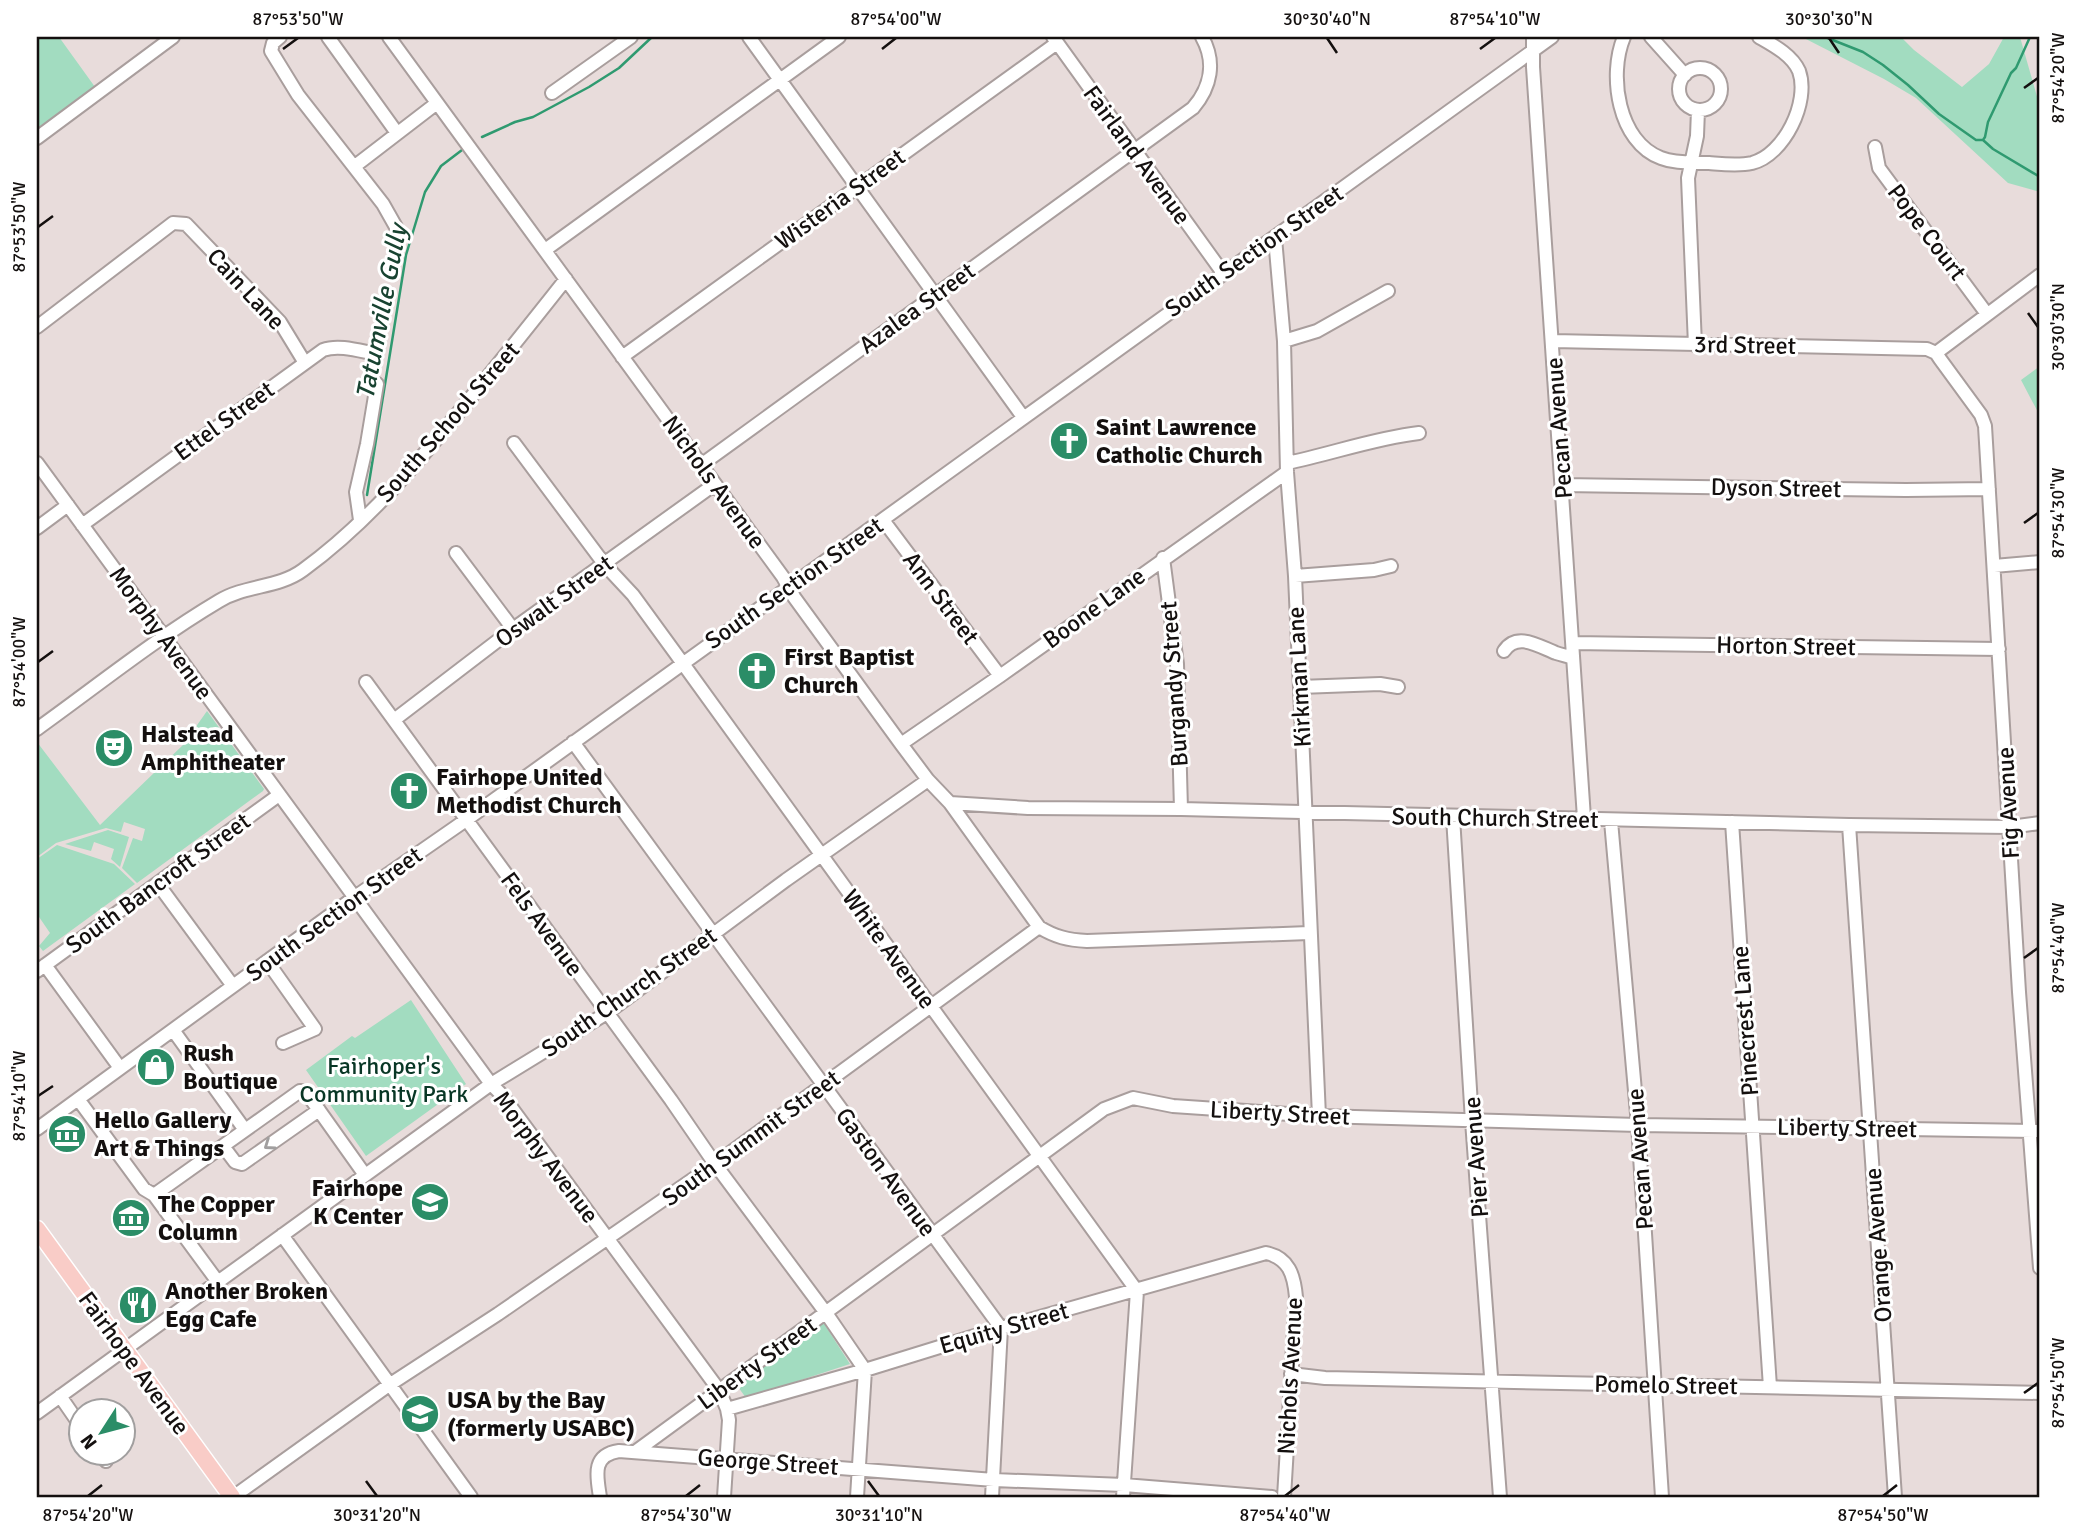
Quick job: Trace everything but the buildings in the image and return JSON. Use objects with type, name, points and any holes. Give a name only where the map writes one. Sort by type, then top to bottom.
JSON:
[{"type":"main road","name":"Fairhope Avenue","points":[[37,1229],[232,1497]]},
{"type":"street","points":[[37,138],[173,37]]},
{"type":"street","points":[[280,37],[273,43],[271,51],[278,65],[389,212],[396,227]]},
{"type":"street","points":[[328,37],[397,133]]},
{"type":"street","name":"Nichols Avenue","points":[[388,37],[715,484],[901,744],[928,780],[950,803],[1040,927]]},
{"type":"street","points":[[552,93],[631,37]]},
{"type":"street","points":[[749,37],[1023,416]]},
{"type":"street","points":[[545,250],[839,37]]},
{"type":"street","name":"Azalea Street","points":[[701,465],[1193,108],[1209,82],[1209,53],[1202,37]]},
{"type":"street","name":"Pecan Avenue","points":[[1533,37],[1584,818]]},
{"type":"street","name":"South Section Street","points":[[37,1129],[355,897],[466,820],[1552,37]]},
{"type":"street","points":[[1624,37],[1619,49],[1618,78],[1620,104],[1628,126],[1638,142],[1653,154],[1671,161],[1691,163],[1750,163],[1760,160],[1770,153],[1789,130],[1802,94],[1799,72],[1783,52],[1759,37]]},
{"type":"street","points":[[1651,37],[1685,75]]},
{"type":"street","name":"Fairland Avenue","points":[[1055,40],[1223,273]]},
{"type":"street","name":"Wisteria Street","points":[[622,357],[1055,40]]},
{"type":"street","points":[[1704,68],[1711,71],[1720,82],[1717,102],[1698,110],[1686,104],[1680,93],[1681,80],[1685,75],[1704,68]]},
{"type":"street","points":[[355,166],[437,103]]},
{"type":"street","points":[[1695,345],[1688,178],[1698,110]]},
{"type":"street","name":"Pope Court","points":[[1875,147],[1879,168],[1987,314]]},
{"type":"street","name":"Cain Lane","points":[[37,327],[173,223],[178,222],[186,224],[280,322],[305,363]]},
{"type":"street","name":"Kirkman Lane","points":[[1275,237],[1284,341],[1287,468],[1295,576],[1319,1116]]},
{"type":"street","points":[[1936,354],[2040,275]]},
{"type":"street","name":"South School Street","points":[[37,729],[164,637],[222,599],[240,591],[281,581],[300,572],[333,547],[413,468],[566,279]]},
{"type":"street","points":[[1284,341],[1317,331],[1388,291]]},
{"type":"street","name":"3rd Street","points":[[1553,341],[1915,348],[1927,349],[1936,354]]},
{"type":"street","name":"Ettel Street","points":[[82,525],[305,363],[330,348],[376,354]]},
{"type":"street","name":"Fig Avenue","points":[[1936,354],[1984,420],[2019,987],[2036,1131],[2040,1268]]},
{"type":"street","points":[[360,520],[356,492],[377,384]]},
{"type":"street","name":"Boone Lane","points":[[901,744],[1000,676],[1287,468],[1399,435],[1419,433]]},
{"type":"street","name":"White Avenue","points":[[514,443],[682,662],[1137,1291]]},
{"type":"street","name":"Morphy Avenue","points":[[37,463],[491,1084],[502,1095],[719,1390],[729,1420],[724,1497]]},
{"type":"street","name":"Oswalt Street","points":[[394,720],[513,629],[715,484]]},
{"type":"street","name":"Dyson Street","points":[[1563,485],[1989,489]]},
{"type":"street","points":[[37,528],[68,505]]},
{"type":"street","name":"Ann Street","points":[[883,520],[1000,676]]},
{"type":"street","points":[[456,553],[513,629]]},
{"type":"street","name":"Burgandy Street","points":[[1163,558],[1177,664],[1181,809]]},
{"type":"street","points":[[1994,566],[2040,562]]},
{"type":"street","points":[[1295,576],[1374,570],[1391,566]]},
{"type":"street","points":[[1504,651],[1514,642],[1531,642],[1573,658]]},
{"type":"street","name":"Horton Street","points":[[1573,643],[1999,649]]},
{"type":"street","name":"Fels Avenue","points":[[366,682],[865,1370]]},
{"type":"street","points":[[1300,687],[1380,684],[1398,687]]},
{"type":"street","name":"Gaston Avenue","points":[[573,742],[1001,1328]]},
{"type":"street","name":"South Church Street","points":[[37,1413],[491,1084],[607,1013],[821,855],[928,780]]},
{"type":"street","name":"South Bancroft Street","points":[[41,968],[279,795]]},
{"type":"street","name":"South Church Street","points":[[950,803],[1028,808],[1181,809],[1584,818],[1611,821],[2010,827],[2040,823]]},
{"type":"street","name":"Pier Avenue","points":[[1453,817],[1500,1497]]},
{"type":"street","name":"Pecan Avenue","points":[[1611,821],[1638,1125],[1662,1497]]},
{"type":"street","name":"Pinecrest Lane","points":[[1732,822],[1770,1387]]},
{"type":"street","name":"Orange Avenue","points":[[1849,825],[1895,1497]]},
{"type":"street","points":[[158,884],[233,986]]},
{"type":"street","points":[[1040,927],[1051,935],[1068,940],[1087,941],[1310,933]]},
{"type":"street","name":"South Summit Street","points":[[232,1497],[389,1385],[608,1240],[1040,927]]},
{"type":"street","points":[[267,961],[315,1029],[283,1043]]},
{"type":"street","points":[[41,968],[120,1068]]},
{"type":"street","points":[[173,1030],[245,1130]]},
{"type":"street","points":[[154,1195],[300,1090],[306,1092],[365,1175]]},
{"type":"street","name":"Liberty Street","points":[[635,1452],[1104,1110],[1133,1098],[1172,1106],[1319,1116],[1638,1125],[2036,1131]]},
{"type":"street","points":[[78,1099],[144,1189],[154,1195],[218,1282]]},
{"type":"street","points":[[223,1146],[235,1162],[242,1164],[319,1110]]},
{"type":"street","points":[[282,1235],[471,1497]]},
{"type":"street","name":"Equity Street","points":[[727,1409],[1256,1255],[1266,1253],[1281,1258]]},
{"type":"street","name":"Nichols Avenue","points":[[1281,1258],[1294,1278],[1296,1297],[1284,1497]]},
{"type":"street","points":[[1123,1491],[1137,1291]]},
{"type":"street","points":[[992,1497],[1001,1328]]},
{"type":"street","points":[[857,1497],[865,1370]]},
{"type":"street","name":"Pomelo Street","points":[[1291,1374],[1325,1378],[2040,1393]]},
{"type":"street","points":[[60,1396],[66,1405]]},
{"type":"street","name":"George Street","points":[[600,1497],[596,1470],[602,1459],[614,1452],[635,1452],[1123,1491],[1272,1497]]},
{"type":"green space","points":[[37,37],[59,37],[95,87],[37,130]]},
{"type":"green space","points":[[1802,37],[1901,37],[1962,87],[1989,64],[2004,37],[2020,37],[2040,107],[2040,192],[2008,183],[1916,98]]},
{"type":"green space","points":[[2040,366],[2040,416],[2021,380]]},
{"type":"green space","points":[[207,711],[263,791],[137,883],[122,868],[133,838],[142,841],[145,829],[124,822],[121,832],[106,828],[56,843],[37,857],[37,742],[100,825],[183,745]]},
{"type":"green space","points":[[108,830],[129,837],[120,867],[111,859],[114,849],[94,842],[91,851],[65,844]]},
{"type":"green space","points":[[57,845],[114,864],[135,884],[43,951],[39,946],[50,933],[37,914],[37,859]]},
{"type":"green space","name":"Fairhoper's Community Park","points":[[411,1000],[466,1084],[366,1156],[306,1070],[352,1036],[355,1038]]},
{"type":"green space","points":[[823,1322],[850,1364],[746,1398],[736,1384]]},
{"type":"waterway","name":"Tatumville Gully","points":[[482,137],[533,117],[589,87],[619,68],[652,37]]},
{"type":"waterway","name":"Tatumville Gully","points":[[1825,37],[1863,52],[1883,65],[1939,114],[1976,140],[1983,140],[1993,149],[2040,177]]},
{"type":"waterway","points":[[1983,140],[1988,122],[2030,37]]},
{"type":"waterway","name":"Tatumville Gully","points":[[367,495],[406,255],[425,192],[441,166],[462,150]]},
{"type":"place","name":"Saint Lawrence Catholic Church","points":[[1069,441]]},
{"type":"place","name":"First Baptist Church","points":[[757,671]]},
{"type":"place","name":"Halstead Amphitheater","points":[[114,748]]},
{"type":"place","name":"Fairhope United Methodist Church","points":[[409,791]]},
{"type":"place","name":"Rush Boutique","points":[[156,1067]]},
{"type":"place","name":"Hello Gallery Art & Things","points":[[67,1134]]},
{"type":"place","name":"Fairhope K Center","points":[[430,1202]]},
{"type":"place","name":"The Copper Column","points":[[131,1218]]},
{"type":"place","name":"Another Broken Egg Cafe","points":[[138,1305]]},
{"type":"place","name":"USA by the Bay (formerly USABC)","points":[[420,1414]]}]
